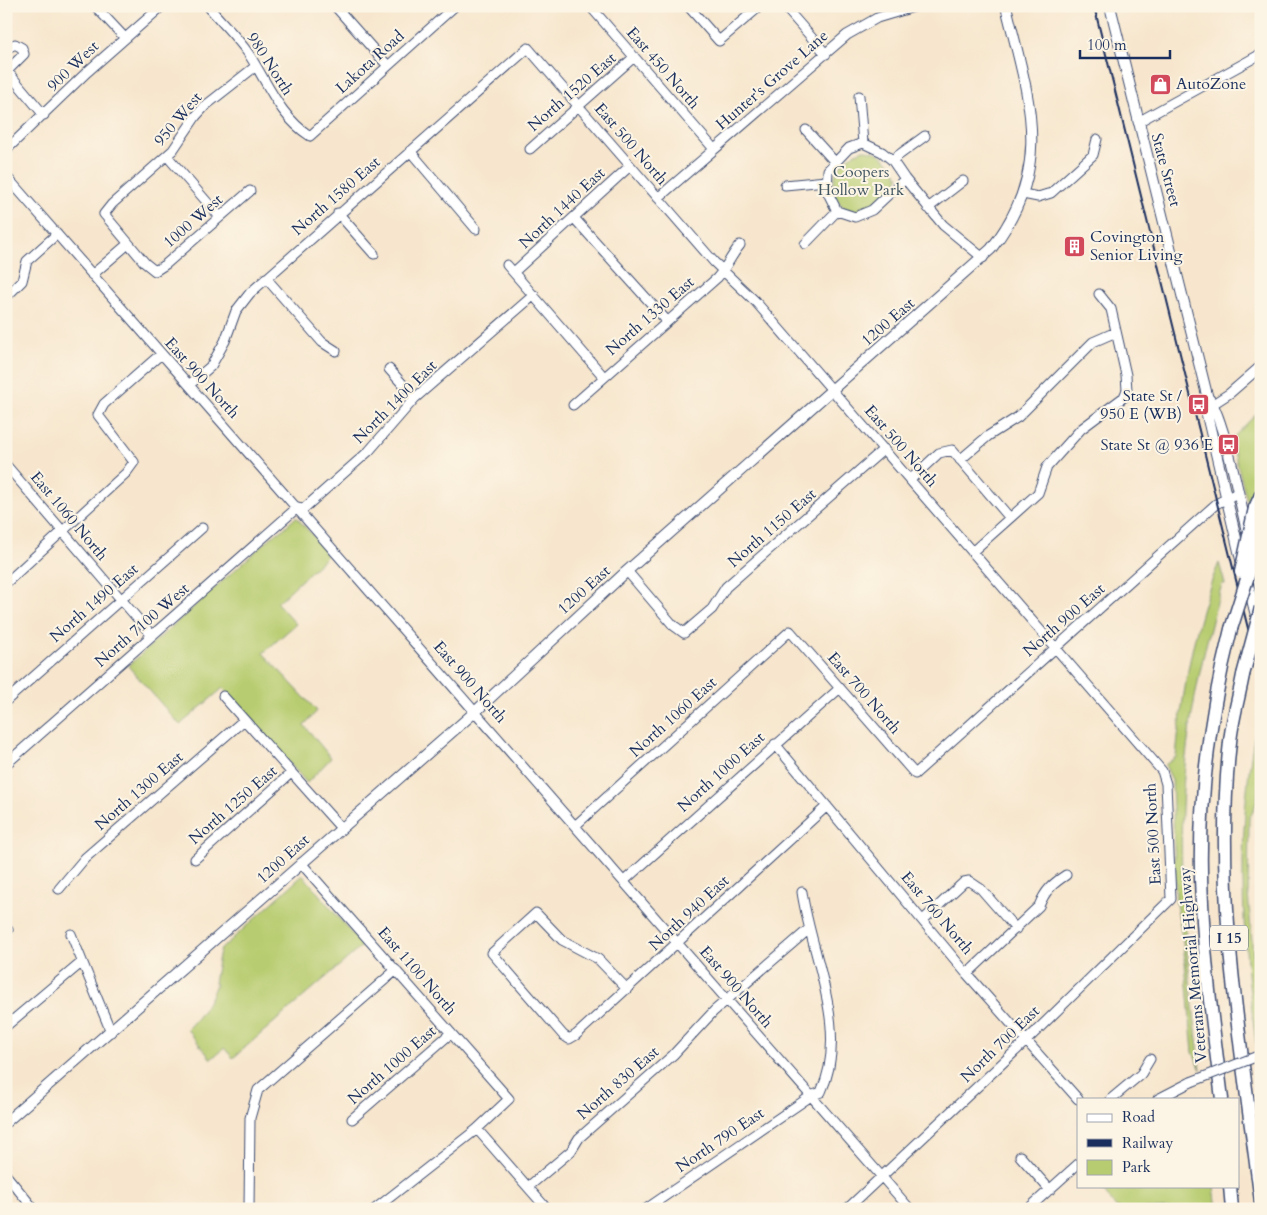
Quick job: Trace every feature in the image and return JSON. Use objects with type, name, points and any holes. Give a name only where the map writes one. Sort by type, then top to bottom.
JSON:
[{"type":"highway","points":[[1237,606],[1244,556],[1255,508],[1261,495]]},
{"type":"highway","name":"Veterans Memorial Highway","points":[[1222,1098],[1203,924],[1201,844],[1208,747],[1221,670],[1237,606],[1261,535]]},
{"type":"highway","name":"I 15","points":[[1261,608],[1243,675],[1230,740],[1227,772],[1226,896],[1231,959],[1261,1202]]},
{"type":"highway","points":[[1230,1188],[1232,1209]]},
{"type":"main road","name":"1200 East","points":[[6,1122],[476,711],[627,571],[983,258],[1002,236],[1023,194],[1030,164],[1032,125],[1029,98],[1006,6]]},
{"type":"main road","name":"State Street","points":[[1110,6],[1138,122],[1261,588]]},
{"type":"main road","name":"State Street","points":[[1211,402],[1207,415],[1226,500],[1261,635]]},
{"type":"street","points":[[95,6],[125,38]]},
{"type":"street","name":"900 West","points":[[6,150],[87,72],[162,6]]},
{"type":"street","name":"980 North","points":[[208,6],[248,52],[280,107],[299,129],[310,136]]},
{"type":"street","points":[[335,6],[388,66]]},
{"type":"street","name":"East 450 North","points":[[590,6],[714,149]]},
{"type":"street","points":[[688,6],[719,42],[760,6]]},
{"type":"street","points":[[784,6],[826,54]]},
{"type":"street","name":"Hunter's Grove Lane","points":[[658,198],[847,34],[877,18],[918,6]]},
{"type":"street","name":"Lakota Road","points":[[310,136],[451,7]]},
{"type":"street","points":[[6,49],[15,44],[22,48],[24,54],[21,59],[6,71],[44,115]]},
{"type":"street","name":"East 500 North","points":[[528,48],[658,198],[724,271],[755,302],[911,479],[1165,775],[1171,899]]},
{"type":"street","name":"North 1580 East","points":[[189,386],[211,366],[225,341],[236,311],[250,293],[338,213],[528,48]]},
{"type":"street","points":[[1138,122],[1261,54]]},
{"type":"street","name":"North 1520 East","points":[[530,149],[634,58]]},
{"type":"street","name":"950 West","points":[[128,244],[104,214],[112,204],[180,143],[196,116],[256,66]]},
{"type":"street","points":[[859,96],[863,143]]},
{"type":"street","points":[[806,130],[834,161]]},
{"type":"street","points":[[892,160],[925,136]]},
{"type":"street","points":[[1023,194],[1038,197],[1051,193],[1093,155],[1097,139]]},
{"type":"street","points":[[905,179],[872,210],[855,217],[837,211],[827,191],[826,181],[828,170],[834,161],[849,148],[863,143],[882,152],[892,160],[905,179],[943,225],[983,258]]},
{"type":"street","points":[[410,151],[476,229]]},
{"type":"street","points":[[167,156],[220,217]]},
{"type":"street","name":"North 1440 East","points":[[514,272],[630,166]]},
{"type":"street","name":"East 900 North","points":[[6,176],[576,825],[910,1209]]},
{"type":"street","points":[[785,185],[826,181]]},
{"type":"street","points":[[928,208],[963,181]]},
{"type":"street","name":"1000 West","points":[[128,244],[155,271],[166,264],[250,191]]},
{"type":"street","points":[[805,244],[837,211]]},
{"type":"street","points":[[338,213],[374,254]]},
{"type":"street","points":[[574,218],[667,321]]},
{"type":"street","points":[[6,297],[22,280],[27,261],[57,234]]},
{"type":"street","points":[[92,275],[128,244]]},
{"type":"street","name":"North 1330 East","points":[[573,404],[724,271],[726,262],[740,246]]},
{"type":"street","points":[[507,265],[604,376]]},
{"type":"street","points":[[266,278],[322,342],[336,351]]},
{"type":"street","points":[[972,552],[1038,493],[1047,467],[1081,430],[1124,397],[1127,390],[1126,375],[1111,309],[1099,294]]},
{"type":"street","name":"North 1400 East","points":[[299,509],[369,451],[415,398],[534,296]]},
{"type":"street","points":[[960,460],[988,436],[1018,417],[1093,342],[1116,332]]},
{"type":"street","points":[[6,583],[126,473],[134,462],[98,415],[104,404],[161,354]]},
{"type":"street","points":[[1211,402],[1230,394],[1261,366]]},
{"type":"street","points":[[390,369],[415,398]]},
{"type":"street","name":"North 1150 East","points":[[627,571],[673,625],[684,633],[712,609],[726,588],[884,449]]},
{"type":"street","points":[[911,479],[939,453],[952,450],[1010,518]]},
{"type":"street","name":"East 1060 North","points":[[6,465],[149,632]]},
{"type":"street","name":"North 900 East","points":[[915,774],[1216,504],[1237,493]]},
{"type":"street","name":"North 7100 West","points":[[6,764],[299,509]]},
{"type":"street","name":"North 1490 East","points":[[6,701],[202,528]]},
{"type":"street","name":"East 700 North","points":[[790,631],[915,774]]},
{"type":"street","name":"North 1060 East","points":[[576,825],[790,631]]},
{"type":"street","name":"North 1000 East","points":[[624,881],[775,744],[840,688]]},
{"type":"street","points":[[223,696],[341,828]]},
{"type":"street","name":"North 1300 East","points":[[59,889],[84,858],[244,720]]},
{"type":"street","name":"East 760 North","points":[[775,744],[968,974],[1077,1098]]},
{"type":"street","name":"North 1250 East","points":[[195,859],[291,773]]},
{"type":"street","name":"North 940 East","points":[[627,989],[598,958],[562,940],[536,913],[492,953],[563,1035],[569,1039],[576,1035],[679,944],[827,806]]},
{"type":"street","name":"East 1100 North","points":[[301,863],[509,1099],[477,1129]]},
{"type":"street","points":[[968,974],[1039,906],[1044,893],[1052,884],[1066,875]]},
{"type":"street","points":[[923,920],[964,882],[969,881],[981,889],[1016,929]]},
{"type":"street","points":[[802,892],[809,929]]},
{"type":"street","name":"North 700 East","points":[[847,1209],[1026,1041],[1171,899]]},
{"type":"street","name":"North 830 East","points":[[528,1187],[571,1150],[579,1138],[673,1055],[701,1024],[727,1000],[809,929]]},
{"type":"street","name":"North 790 East","points":[[646,1209],[810,1096],[821,1092],[829,1075],[833,1054],[826,987],[809,929]]},
{"type":"street","points":[[71,934],[81,963],[111,1032]]},
{"type":"street","points":[[6,1026],[81,963]]},
{"type":"street","points":[[249,1209],[249,1125],[258,1090],[396,970]]},
{"type":"street","name":"North 1000 East","points":[[352,1119],[451,1033]]},
{"type":"street","points":[[1160,1098],[1191,1082],[1259,1055]]},
{"type":"street","points":[[1112,1098],[1142,1074],[1150,1059]]},
{"type":"street","points":[[375,1209],[477,1129],[547,1209]]},
{"type":"street","points":[[1020,1156],[1050,1190]]},
{"type":"street","points":[[1028,1209],[1077,1165]]},
{"type":"street","points":[[6,1175],[34,1209]]},
{"type":"green space","name":"Coopers Hollow Park","points":[[863,150],[880,154],[899,177],[897,182],[873,204],[864,209],[853,210],[844,207],[837,200],[834,190],[834,179],[839,168],[848,158]]},
{"type":"green space","points":[[1261,409],[1261,489],[1250,512],[1231,440]]},
{"type":"green space","points":[[296,517],[325,549],[323,551],[327,556],[277,603],[296,624],[263,653],[317,711],[304,725],[331,758],[307,783],[223,688],[180,725],[128,666]]},
{"type":"green space","points":[[1219,563],[1225,584],[1222,584],[1197,685],[1183,789],[1182,860],[1185,930],[1201,1070],[1193,1052],[1183,941],[1176,904],[1172,780],[1165,765],[1176,757],[1190,658],[1210,585]]},
{"type":"green space","points":[[1259,713],[1261,714],[1261,769],[1257,798],[1254,810],[1249,818],[1248,894],[1254,965],[1261,964],[1261,1047],[1257,1049],[1247,965],[1243,881],[1246,796],[1251,754]]},
{"type":"green space","points":[[303,875],[362,946],[233,1058],[224,1048],[211,1059],[187,1029],[204,1008],[216,984],[214,983],[220,950]]},
{"type":"green space","points":[[1101,1188],[1214,1188],[1217,1209],[1117,1209]]},
{"type":"railway","points":[[1094,6],[1261,681]]},
{"type":"place","name":"AutoZone","points":[[1160,84]]},
{"type":"place","name":"Covington Senior Living","points":[[1074,246]]},
{"type":"place","name":"State St / 950 E (WB)","points":[[1198,405]]},
{"type":"place","name":"State St @ 936 E","points":[[1229,445]]}]
